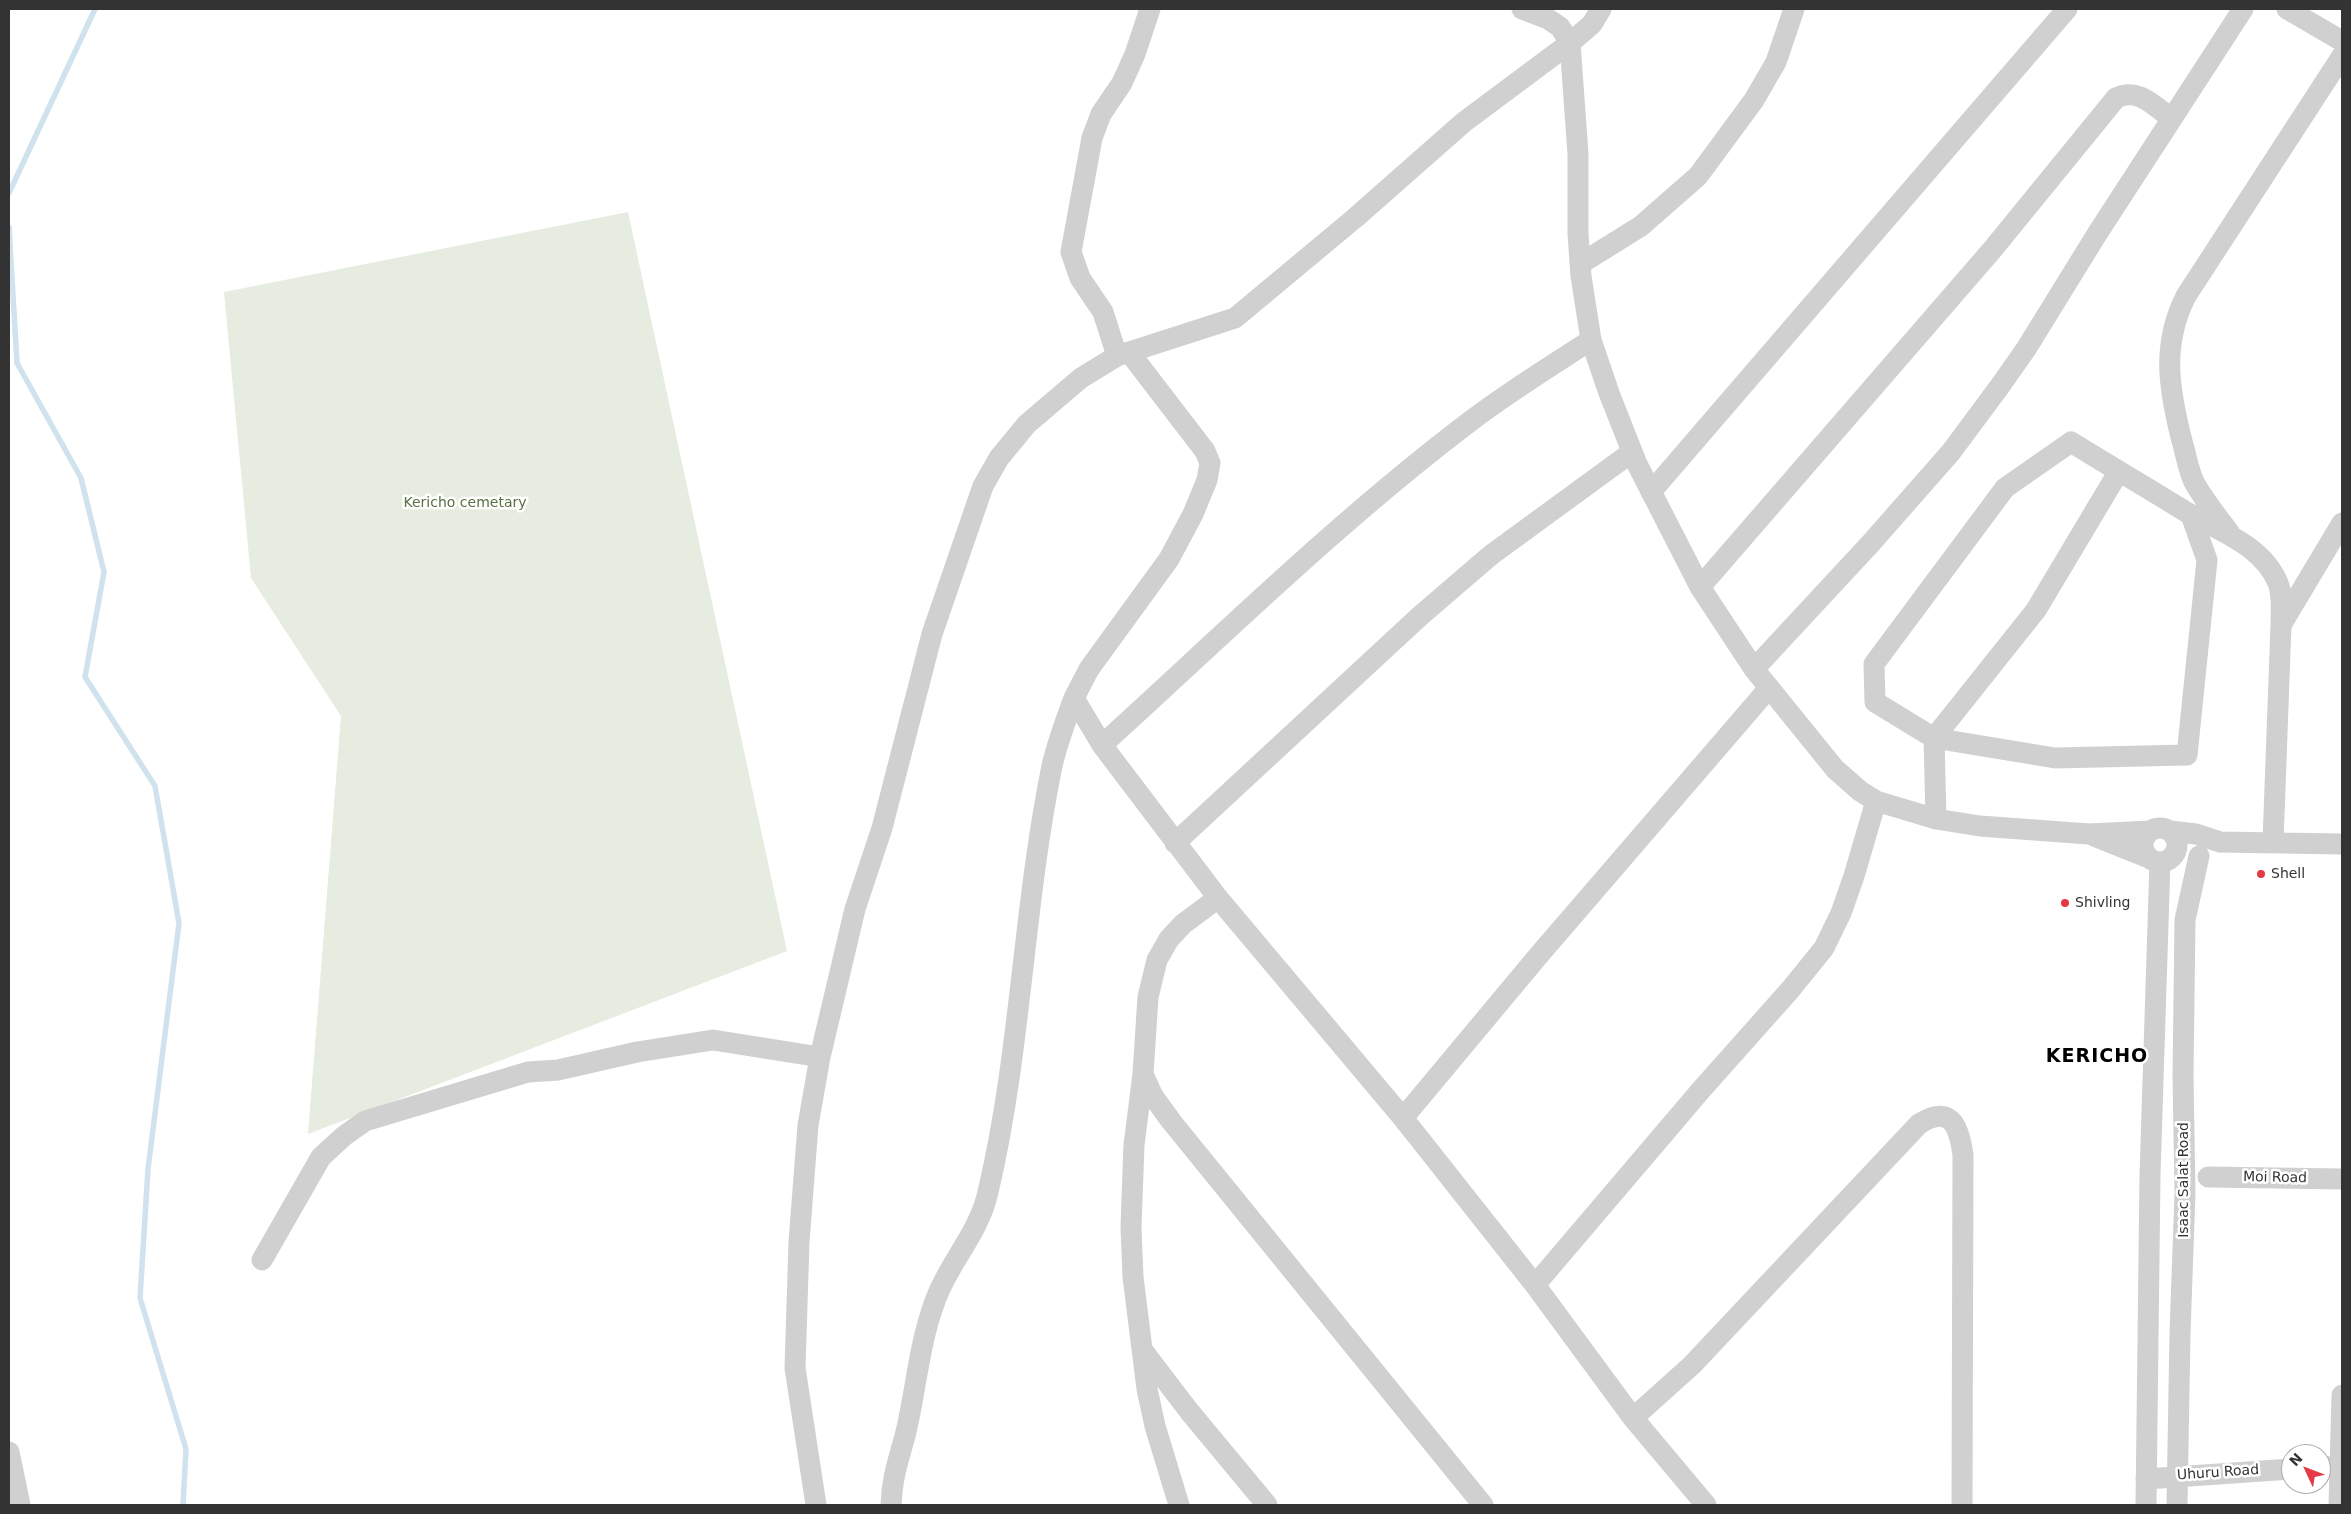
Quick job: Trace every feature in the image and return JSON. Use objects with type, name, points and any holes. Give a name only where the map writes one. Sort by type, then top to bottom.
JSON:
[{"type":"street","points":[[891,1505],[894,1469],[905,1433],[932,1313],[940,1290],[973,1233],[988,1193],[1002,1120],[1035,870],[1053,764],[1074,698],[1089,669],[1169,559],[1193,514],[1210,469],[1205,451],[1123,354],[1104,312],[1080,278],[1071,252],[1092,138],[1102,114],[1122,83],[1135,54],[1150,9]]},
{"type":"street","points":[[1522,9],[1548,19],[1560,27],[1570,43],[1578,154],[1580,264],[1591,340],[1632,452],[1700,587],[1754,669],[1836,769],[1860,791],[1876,800],[1936,820],[1980,826],[2090,834],[2160,831],[2196,834],[2220,842],[2342,844]]},
{"type":"street","points":[[816,1505],[795,1368],[803,1178],[808,1125],[820,1057],[855,910],[882,828],[932,634],[983,486],[999,458],[1027,424],[1074,384],[1123,354],[1235,318],[1355,218],[1464,122],[1570,43],[1592,24],[1601,9]]},
{"type":"street","points":[[1580,264],[1641,226],[1698,176],[1754,100],[1776,62],[1794,9]]},
{"type":"street","points":[[1651,492],[2068,9]]},
{"type":"street","points":[[1754,669],[1871,543],[1951,452],[2026,349],[2097,234],[2243,9]]},
{"type":"street","points":[[2287,9],[2342,41]]},
{"type":"street","points":[[2232,536],[2203,498],[2193,480],[2171,392],[2169,356],[2171,334],[2177,313],[2186,296],[2342,56]]},
{"type":"street","points":[[1700,587],[1992,250],[2116,98],[2124,94],[2133,93],[2145,98],[2172,118]]},
{"type":"street","points":[[1102,745],[1347,522],[1471,421],[1591,340]]},
{"type":"street","points":[[2191,515],[2207,560],[2187,756],[2055,758],[1934,738],[1875,702],[1874,664],[2005,488],[2071,442],[2191,515],[2232,536],[2259,556],[2278,582],[2281,590],[2281,625],[2273,842]]},
{"type":"street","points":[[1175,844],[1289,736],[1470,573],[1491,555],[1632,452]]},
{"type":"street","points":[[1936,820],[1934,738],[2036,610],[2118,471]]},
{"type":"street","points":[[2281,625],[2342,523]]},
{"type":"street","points":[[1404,1118],[1545,948],[1769,688]]},
{"type":"street","points":[[1074,698],[1102,745],[1175,844],[1218,898],[1404,1118],[1535,1285],[1633,1418],[1706,1505]]},
{"type":"street","points":[[1535,1285],[1701,1090],[1790,990],[1824,948],[1841,912],[1854,876],[1876,800]]},
{"type":"street","points":[[2159,860],[2143,846],[2146,835],[2160,831]]},
{"type":"street","points":[[2159,860],[2174,856],[2177,845],[2160,831]]},
{"type":"street","points":[[2090,834],[2159,860],[2199,856],[2220,842]]},
{"type":"street","name":"Isaac Salat Road","points":[[2177,1505],[2185,1193],[2183,1076],[2185,920],[2199,856]]},
{"type":"street","points":[[2146,1505],[2149,1192],[2159,860]]},
{"type":"street","points":[[1179,1505],[1155,1426],[1147,1389],[1133,1277],[1131,1227],[1134,1145],[1143,1074],[1148,997],[1157,960],[1169,939],[1183,924],[1218,898]]},
{"type":"street","points":[[262,1260],[321,1157],[344,1136],[365,1121],[528,1072],[558,1070],[637,1052],[713,1040],[820,1057]]},
{"type":"street","points":[[1143,1074],[1153,1096],[1171,1121],[1483,1505]]},
{"type":"street","points":[[1633,1418],[1692,1365],[1919,1124],[1929,1118],[1940,1116],[1950,1119],[1956,1124],[1960,1133],[1962,1155],[1962,1505]]},
{"type":"street","points":[[2149,1192],[2185,1193],[2208,1177],[2185,1161],[2150,1158]]},
{"type":"street","name":"Moi Road","points":[[2208,1177],[2342,1179]]},
{"type":"street","points":[[1143,1351],[1189,1412],[1267,1505]]},
{"type":"street","points":[[2339,1505],[2334,1466],[2342,1395]]},
{"type":"street","points":[[9,1452],[20,1505]]},
{"type":"street","name":"Uhuru Road","points":[[2146,1478],[2281,1470]]},
{"type":"green space","name":"Kericho cemetary","points":[[628,212],[787,951],[308,1134],[341,716],[251,578],[224,292]]},
{"type":"waterway","points":[[9,193],[95,9]]},
{"type":"waterway","points":[[9,227],[17,363],[81,478],[104,572],[85,677],[155,786],[179,923],[148,1169],[140,1298],[186,1449],[183,1505]]},
{"type":"place","name":"Shell","points":[[2261,874]]},
{"type":"place","name":"Shivling","points":[[2065,903]]},
{"type":"district","name":"KERICHO","points":[[2097,1057]]}]
